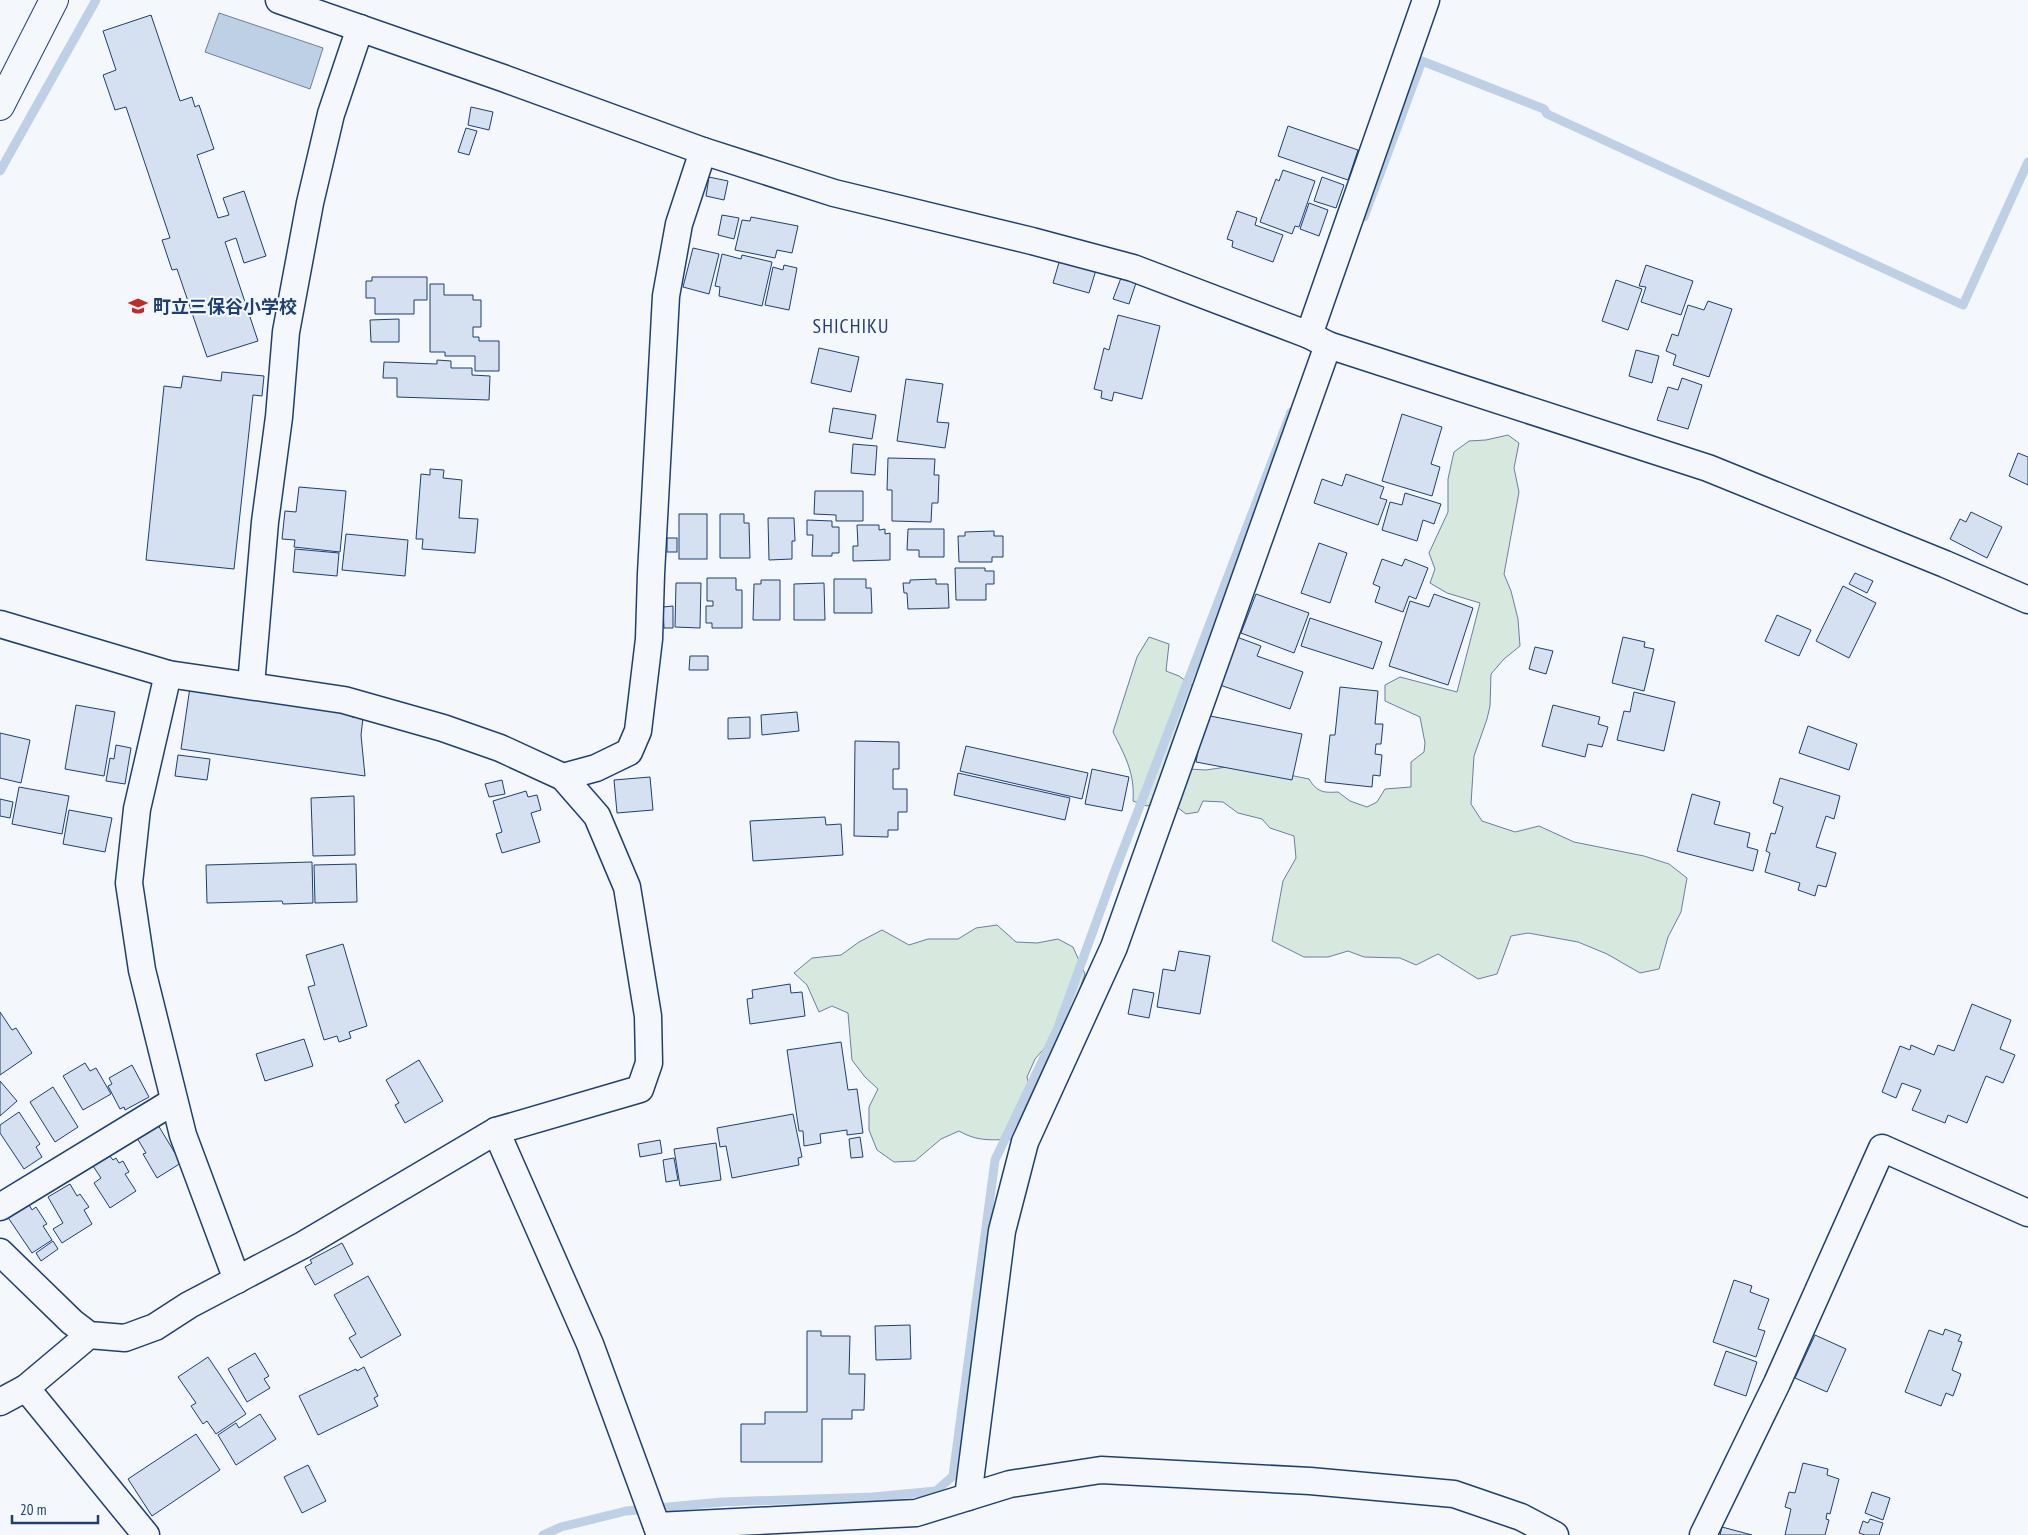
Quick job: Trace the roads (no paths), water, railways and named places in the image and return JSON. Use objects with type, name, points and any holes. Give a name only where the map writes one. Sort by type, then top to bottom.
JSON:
[{"type":"street","points":[[0,106],[54,0]]},
{"type":"street","points":[[279,0],[503,78],[703,151],[834,193],[1032,241],[1133,268],[1319,340],[1708,468],[1945,564],[2028,600]]},
{"type":"street","points":[[968,1497],[1002,1231],[1025,1142],[1114,947],[1319,340],[1426,0]]},
{"type":"street","points":[[251,684],[265,522],[286,332],[310,203],[331,114],[360,28]]},
{"type":"street","points":[[563,777],[596,768],[629,752],[638,730],[650,639],[651,574],[666,296],[679,224],[703,151]]},
{"type":"street","points":[[0,624],[168,674],[251,684],[344,700],[443,728],[500,748],[563,777],[597,816],[627,886],[648,1016],[649,1063],[640,1089],[496,1132],[311,1240],[189,1305],[155,1327],[124,1338],[89,1335],[72,1322],[0,1252]]},
{"type":"street","points":[[168,674],[137,809],[129,883],[142,970],[174,1102],[183,1135],[237,1280]]},
{"type":"street","points":[[0,1207],[174,1102]]},
{"type":"street","points":[[496,1132],[590,1344],[658,1530],[916,1512],[1010,1484],[1100,1470],[1310,1481],[1454,1494],[1521,1517],[1554,1535]]},
{"type":"street","points":[[1703,1535],[1777,1383],[1882,1148],[2028,1214]]},
{"type":"street","points":[[0,1402],[26,1388],[89,1335]]},
{"type":"street","points":[[26,1388],[146,1535]]},
{"type":"water","points":[[219,13],[323,48],[310,89],[205,52]]},
{"type":"waterway","points":[[0,171],[96,0]]},
{"type":"waterway","points":[[1364,217],[1422,61],[1544,109],[1547,114],[1963,305],[2028,162]]},
{"type":"waterway","points":[[543,1535],[561,1527],[626,1511],[722,1502],[873,1497],[936,1491],[953,1476],[995,1160],[1057,1030],[1113,876],[1291,412]]},
{"type":"place","name":"町立三保谷小学校","points":[[138,306]]},
{"type":"district","name":"SHICHIKU","points":[[851,326]]}]
